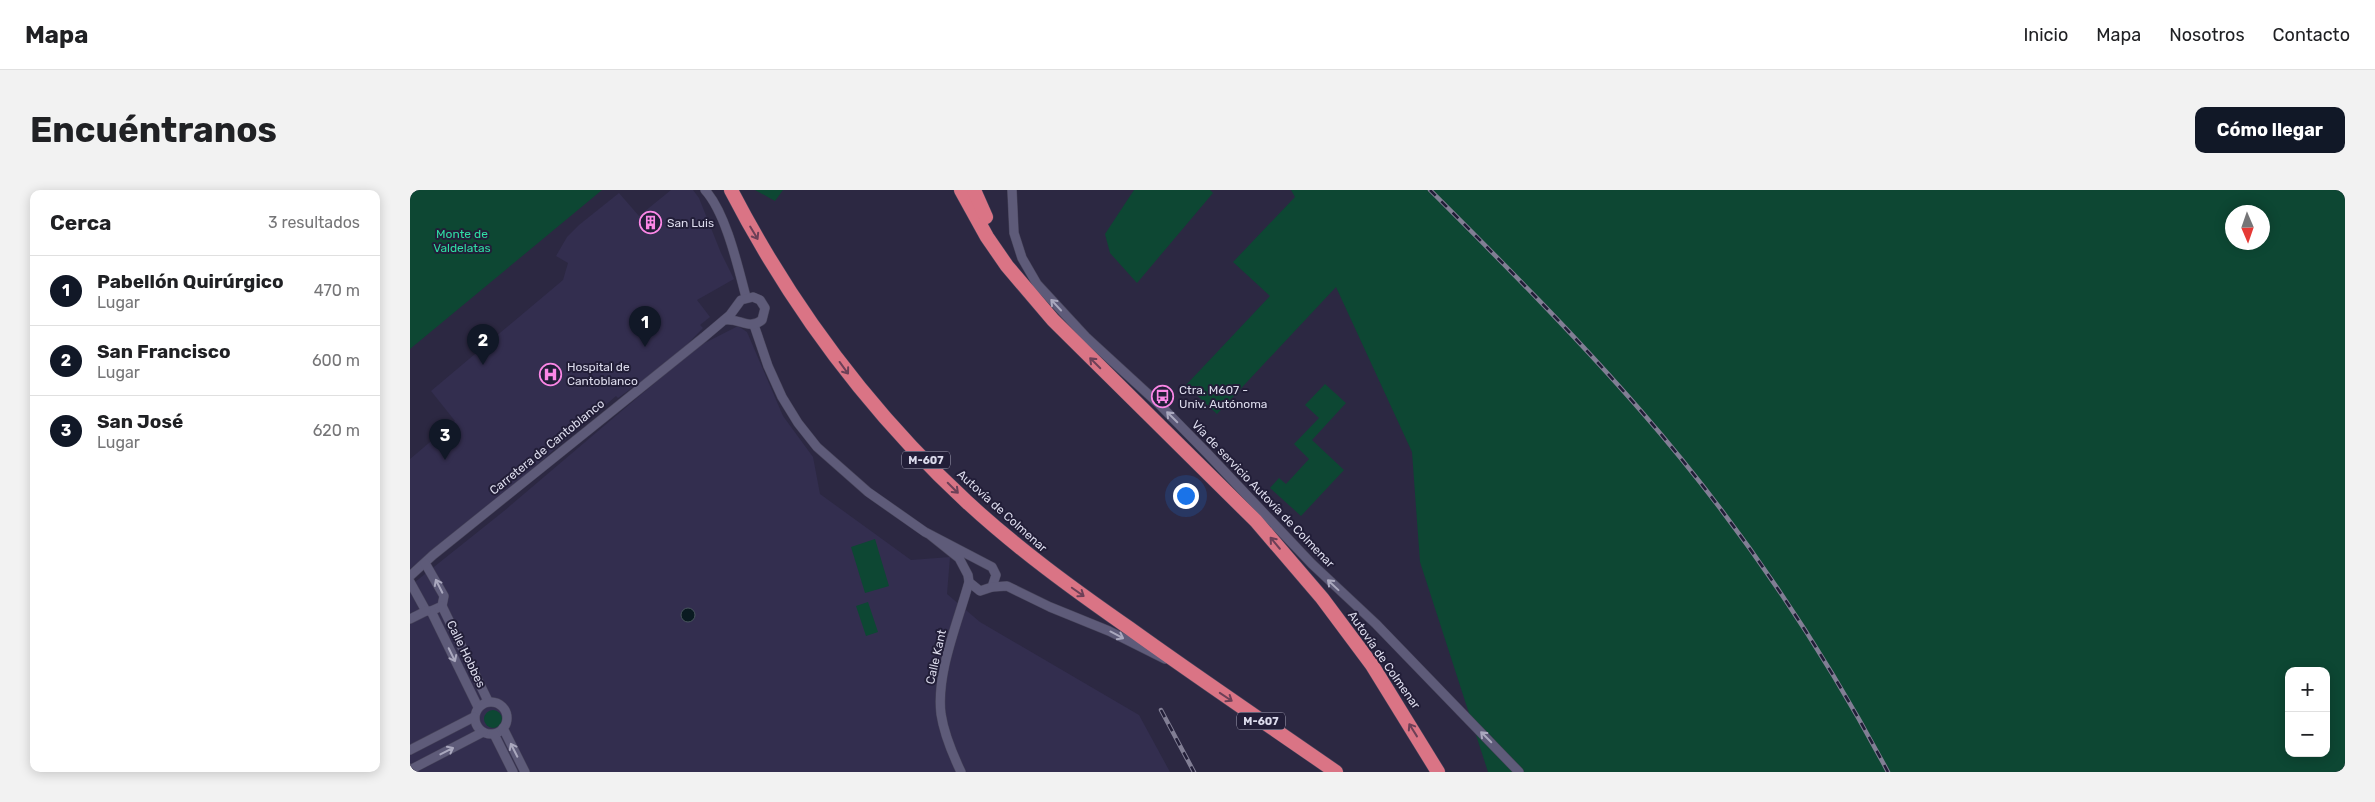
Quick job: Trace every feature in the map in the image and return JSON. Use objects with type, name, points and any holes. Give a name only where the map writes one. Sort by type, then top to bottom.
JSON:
[{"type":"highway","name":"Autovía de Colmenar","points":[[731,190],[794,298],[849,374],[904,438],[967,502],[1045,569],[1336,772]]},
{"type":"highway","name":"Autovía de Colmenar","points":[[961,190],[987,237],[1021,283],[1081,348],[1256,520],[1322,598],[1372,665],[1438,772]]},
{"type":"highway","points":[[974,190],[981,208],[1011,257],[1021,283]]},
{"type":"street","points":[[705,190],[718,213],[729,239],[746,297]]},
{"type":"street","name":"Vía de servicio Autovía de Colmenar","points":[[1012,190],[1014,233],[1022,258],[1037,284],[1086,337],[1159,404],[1312,564],[1376,624],[1519,772]]},
{"type":"street","points":[[724,320],[739,320],[748,325],[754,325],[762,320],[764,308],[757,298],[746,297],[737,305],[736,312],[739,320]]},
{"type":"street","name":"Carretera de Cantoblanco","points":[[410,576],[724,320],[737,305]]},
{"type":"street","points":[[754,325],[768,366],[782,397],[798,423],[818,447],[868,492],[929,534],[959,558],[968,578],[980,591]]},
{"type":"street","points":[[929,534],[980,563],[989,565],[994,571],[996,580],[992,587]]},
{"type":"street","name":"Calle Hobbes","points":[[424,563],[444,596],[442,606],[488,702]]},
{"type":"street","points":[[968,578],[972,567],[980,563]]},
{"type":"street","name":"Calle Kant","points":[[958,771],[945,734],[941,712],[941,690],[968,578]]},
{"type":"street","name":"Calle Hobbes","points":[[410,582],[429,611],[478,707]]},
{"type":"street","points":[[963,604],[980,591],[992,587],[1007,586],[1050,607],[1109,631],[1186,669]]},
{"type":"street","points":[[410,619],[442,606]]},
{"type":"street","points":[[488,702],[497,702],[505,709],[507,720],[503,728],[494,734],[483,732],[476,725],[474,717],[478,707],[488,702]]},
{"type":"street","points":[[410,750],[474,717]]},
{"type":"street","points":[[503,728],[525,772]]},
{"type":"street","points":[[410,770],[483,732]]},
{"type":"street","points":[[494,734],[513,772]]},
{"type":"shaded area","name":"Hospital de Cantoblanco","points":[[671,190],[693,190],[699,198],[721,253],[734,279],[697,300],[710,317],[700,325],[703,328],[674,358],[618,398],[616,396],[524,476],[410,569],[410,459],[455,421],[431,391],[563,280],[568,263],[556,256],[567,237],[579,225],[619,193],[639,216]]},
{"type":"shaded area","points":[[738,326],[747,332],[783,416],[813,457],[820,494],[911,560],[950,557],[947,594],[980,622],[1139,715],[1170,772],[410,772],[410,586],[504,511],[697,347]]},
{"type":"shaded area","points":[[688,608],[693,610],[695,615],[693,620],[688,622],[683,620],[681,615],[683,610]]},
{"type":"green space","name":"Monte de Valdelatas","points":[[410,190],[602,190],[410,349]]},
{"type":"green space","points":[[755,190],[783,190],[775,201]]},
{"type":"green space","points":[[1134,190],[1210,190],[1213,193],[1137,283],[1110,253],[1105,234]]},
{"type":"green space","points":[[1291,190],[2345,190],[2345,772],[1488,772],[1420,562],[1412,452],[1336,287],[1217,414],[1186,385],[1270,296],[1233,262],[1295,197]]},
{"type":"green space","points":[[1325,384],[1346,403],[1312,440],[1344,470],[1301,516],[1270,488],[1279,478],[1286,484],[1309,459],[1294,444],[1319,418],[1305,405]]},
{"type":"green space","points":[[875,539],[889,586],[865,593],[851,547]]},
{"type":"green space","points":[[868,602],[878,632],[866,636],[856,606]]},
{"type":"green space","points":[[493,710],[499,713],[502,719],[499,725],[493,728],[487,725],[484,719],[487,713]]},
{"type":"railway","points":[[1430,190],[1590,354],[1641,411],[1711,496],[1775,585],[1805,631],[1862,724],[1888,772]]},
{"type":"railway","points":[[1161,710],[1194,772]]},
{"type":"place","name":"San Luis","points":[[651,223]]},
{"type":"place","name":"Pabellón Quirúrgico","points":[[645,347]]},
{"type":"place","name":"San Francisco","points":[[483,365]]},
{"type":"place","name":"Hospital de Cantoblanco","points":[[551,374]]},
{"type":"place","name":"Ctra. M607 - Univ. Autónoma","points":[[1163,397]]},
{"type":"place","name":"San José","points":[[445,460]]}]
